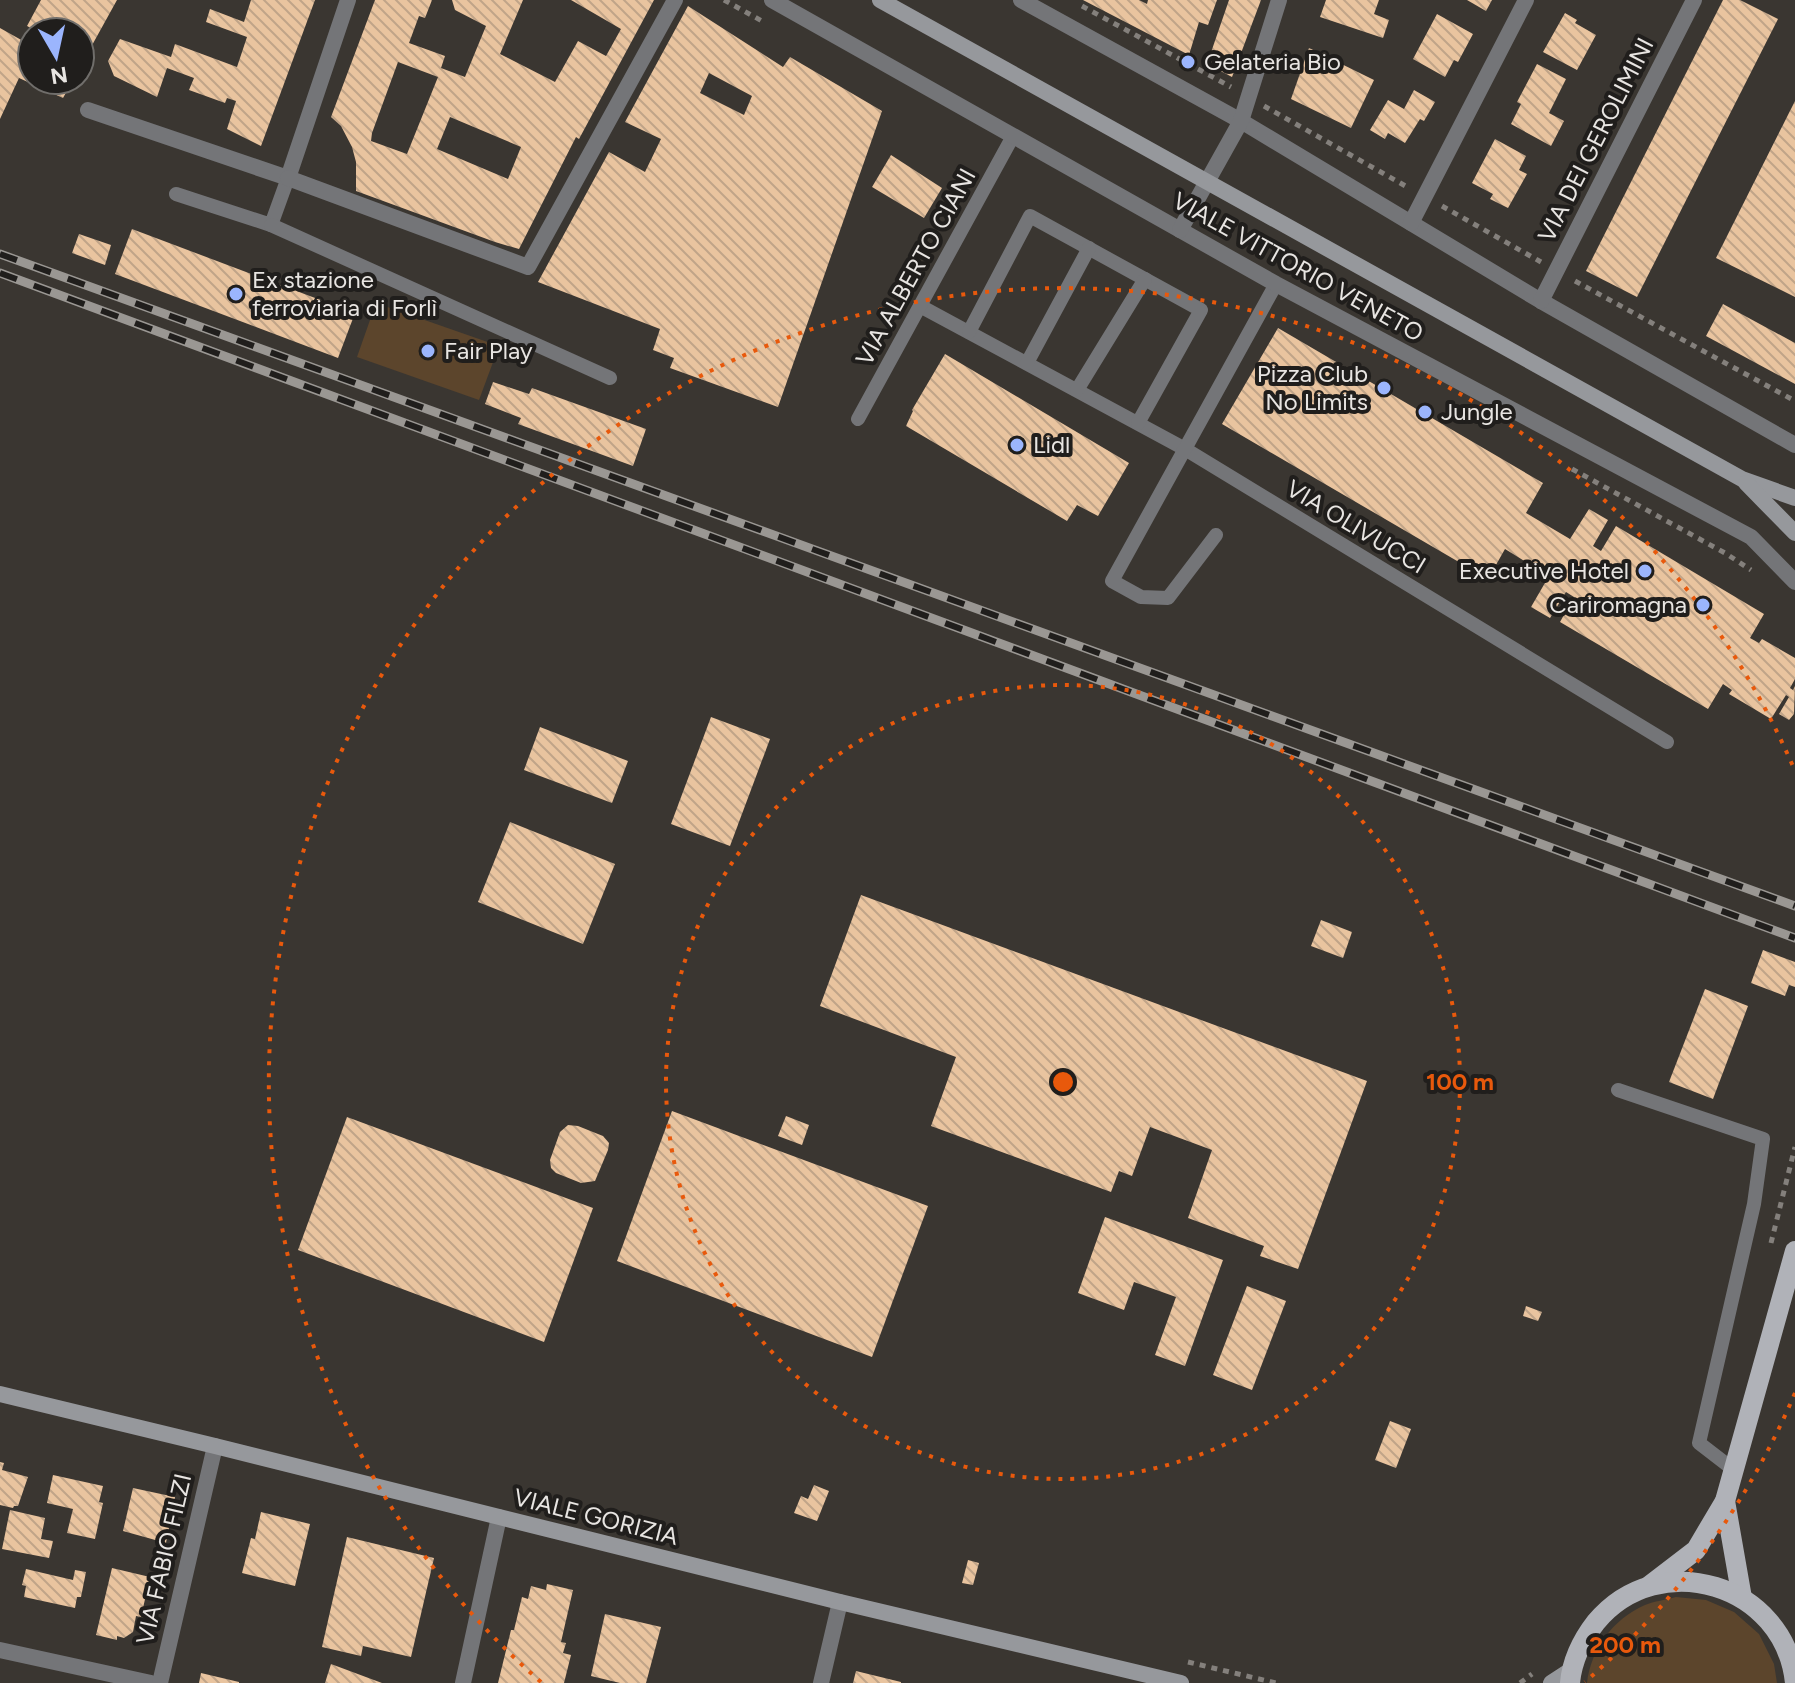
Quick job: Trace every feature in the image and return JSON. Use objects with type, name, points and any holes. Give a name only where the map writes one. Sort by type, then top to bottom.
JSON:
[{"type":"main road","points":[[1649,1586],[1696,1550],[1725,1501],[1795,1251]]},
{"type":"main road","points":[[1725,1501],[1742,1598]]},
{"type":"main road","points":[[1571,1676],[1584,1637],[1607,1609],[1627,1595],[1649,1586],[1681,1581],[1713,1585],[1742,1598],[1766,1618],[1785,1647],[1795,1683]]},
{"type":"street","points":[[288,178],[348,0]]},
{"type":"street","points":[[88,110],[288,178],[528,267],[675,0]]},
{"type":"street","name":"VIALE VITTORIO VENETO","points":[[772,0],[1276,284],[1751,537],[1795,582]]},
{"type":"street","name":"VIALE VITTORIO VENETO","points":[[880,0],[1742,479],[1795,498]]},
{"type":"street","points":[[1021,0],[1241,121],[1541,301],[1795,445]]},
{"type":"street","points":[[1180,230],[1241,121],[1279,0]]},
{"type":"street","points":[[1411,223],[1526,0]]},
{"type":"street","name":"VIA DEI GEROLIMINI","points":[[1541,301],[1694,0]]},
{"type":"street","name":"VIALE VITTORIO VENETO","points":[[1742,479],[1795,533]]},
{"type":"street","name":"VIALE GORIZIA","points":[[0,1394],[1181,1683]]},
{"type":"street","name":"VIA FABIO FILZI","points":[[160,1683],[215,1446]]},
{"type":"street","points":[[463,1683],[499,1517]]},
{"type":"street","points":[[821,1683],[840,1602]]},
{"type":"street","points":[[0,1650],[151,1683]]},
{"type":"street","points":[[1551,1683],[1571,1676]]},
{"type":"lane","name":"VIA ALBERTO CIANI","points":[[858,419],[1013,136]]},
{"type":"lane","points":[[271,225],[288,178]]},
{"type":"lane","points":[[176,194],[271,225],[610,378]]},
{"type":"lane","points":[[969,332],[1030,216],[1201,310],[1138,423]]},
{"type":"lane","points":[[1027,363],[1089,248]]},
{"type":"lane","points":[[1077,390],[1145,279]]},
{"type":"lane","points":[[1216,535],[1168,598],[1141,597],[1112,581],[1276,284]]},
{"type":"lane","name":"VIA OLIVUCCI","points":[[920,306],[1185,449],[1667,742]]},
{"type":"lane","points":[[1618,1090],[1763,1139],[1754,1204],[1699,1443],[1734,1470]]},
{"type":"shaded area","name":"Fair Play","points":[[376,303],[499,346],[479,400],[357,357]]},
{"type":"shaded area","points":[[1676,1597],[1706,1600],[1734,1612],[1759,1634],[1774,1664],[1777,1683],[1587,1683],[1599,1647],[1623,1618],[1652,1602]]},
{"type":"building","points":[[41,0],[117,0],[96,38],[96,16],[32,16]]},
{"type":"building","points":[[251,0],[315,0],[261,146],[227,129],[236,101],[227,98],[225,103],[189,90],[194,78],[167,68],[157,97],[114,76],[108,61],[120,39],[171,57],[175,44],[237,67],[247,37],[206,22],[210,9],[244,22]]},
{"type":"building","points":[[375,0],[432,0],[425,18],[419,16],[409,43],[445,56],[441,68],[465,77],[486,26],[455,10],[452,0],[523,0],[500,54],[555,82],[578,41],[606,56],[621,29],[571,0],[654,0],[579,139],[576,137],[519,249],[356,191],[356,162],[352,147],[341,126],[331,117]],"holes":[[[398,62],[438,77],[407,154],[371,141]],[[450,117],[521,147],[508,179],[437,149]]]},
{"type":"building","points":[[1083,0],[1139,0],[1147,4],[1148,0],[1217,0],[1208,25],[1199,22],[1189,55]]},
{"type":"building","points":[[1229,0],[1261,0],[1232,77],[1207,64]]},
{"type":"building","points":[[1326,0],[1379,0],[1374,14],[1389,20],[1383,38],[1320,17]]},
{"type":"building","points":[[1467,0],[1492,0],[1486,11]]},
{"type":"building","points":[[1723,0],[1740,0],[1778,19],[1637,297],[1586,271]]},
{"type":"building","points":[[688,6],[783,67],[790,57],[882,111],[778,407],[670,368],[674,358],[653,350],[660,329],[538,282],[609,152],[645,172],[661,139],[625,122]],"holes":[[[709,73],[752,96],[744,115],[700,93]]]},
{"type":"building","points":[[1565,13],[1596,35],[1577,70],[1543,52]]},
{"type":"building","points":[[1437,14],[1473,34],[1458,62],[1454,60],[1445,77],[1413,59]]},
{"type":"building","points":[[0,28],[16,37],[16,84],[0,119]]},
{"type":"building","points":[[1309,48],[1374,80],[1351,128],[1291,99]]},
{"type":"building","points":[[1537,64],[1566,79],[1549,113],[1564,121],[1551,146],[1511,124],[1521,104],[1517,102]]},
{"type":"building","points":[[1414,90],[1435,102],[1405,143],[1388,133],[1385,139],[1370,130],[1388,100],[1404,109]]},
{"type":"building","points":[[1795,101],[1795,297],[1716,258]]},
{"type":"building","points":[[1495,139],[1526,156],[1519,170],[1527,174],[1508,208],[1490,199],[1493,194],[1472,183]]},
{"type":"building","points":[[891,155],[942,188],[924,218],[872,187]]},
{"type":"building","points":[[132,229],[355,313],[338,358],[115,274]]},
{"type":"building","points":[[79,234],[111,245],[105,265],[72,253]]},
{"type":"building","points":[[1723,304],[1795,343],[1795,384],[1706,336]]},
{"type":"building","points":[[1278,328],[1543,483],[1526,513],[1570,539],[1589,509],[1608,520],[1593,546],[1601,551],[1616,526],[1764,614],[1750,638],[1759,643],[1762,639],[1795,658],[1795,679],[1790,688],[1793,690],[1795,686],[1794,714],[1789,720],[1779,714],[1789,697],[1786,695],[1771,719],[1729,694],[1732,690],[1723,684],[1708,709],[1560,622],[1574,597],[1566,592],[1550,618],[1531,607],[1549,576],[1505,549],[1488,579],[1222,424]]},
{"type":"building","name":"Lidl","points":[[945,354],[1129,463],[1098,516],[1077,505],[1067,521],[906,426]]},
{"type":"building","points":[[493,382],[529,394],[532,388],[646,429],[633,466],[518,424],[521,418],[485,404]]},
{"type":"building","points":[[711,717],[770,739],[730,846],[671,824]]},
{"type":"building","points":[[540,727],[628,761],[612,803],[524,770]]},
{"type":"building","points":[[510,822],[615,864],[583,944],[478,902]]},
{"type":"building","points":[[861,895],[1367,1081],[1298,1269],[1260,1256],[1264,1246],[1188,1218],[1212,1150],[1150,1127],[1132,1176],[1119,1171],[1111,1192],[931,1126],[956,1057],[820,1006]]},
{"type":"building","points":[[1321,920],[1352,932],[1343,958],[1311,946]]},
{"type":"building","points":[[1763,950],[1795,962],[1795,987],[1789,985],[1785,996],[1751,983]]},
{"type":"building","points":[[1705,989],[1748,1006],[1713,1099],[1669,1082]]},
{"type":"building","points":[[672,1111],[928,1206],[872,1357],[617,1261]]},
{"type":"building","points":[[786,1116],[809,1125],[802,1145],[778,1136]]},
{"type":"building","points":[[347,1117],[593,1208],[544,1342],[298,1250]]},
{"type":"building","points":[[568,1125],[603,1136],[609,1143],[595,1181],[581,1183],[551,1168],[550,1160],[560,1132]]},
{"type":"building","points":[[1105,1217],[1223,1260],[1185,1366],[1155,1355],[1176,1297],[1134,1282],[1124,1310],[1078,1293]]},
{"type":"building","points":[[1247,1286],[1286,1301],[1252,1390],[1213,1375]]},
{"type":"building","points":[[1526,1306],[1542,1312],[1538,1321],[1523,1316]]},
{"type":"building","points":[[1390,1421],[1411,1429],[1396,1468],[1375,1460]]},
{"type":"building","points":[[0,1462],[4,1463],[2,1470],[28,1477],[18,1506],[13,1508],[0,1505]]},
{"type":"building","points":[[53,1475],[103,1486],[99,1502],[103,1503],[95,1539],[67,1533],[73,1509],[47,1503]]},
{"type":"building","points":[[814,1485],[829,1491],[817,1521],[794,1513],[801,1496],[808,1499]]},
{"type":"building","points":[[133,1488],[175,1497],[166,1543],[123,1531]]},
{"type":"building","points":[[10,1510],[45,1518],[41,1539],[53,1541],[49,1558],[2,1549]]},
{"type":"building","points":[[261,1512],[310,1524],[295,1586],[242,1573]]},
{"type":"building","points":[[347,1537],[434,1558],[411,1657],[363,1646],[361,1656],[322,1647]]},
{"type":"building","points":[[968,1560],[979,1563],[973,1585],[962,1583]]},
{"type":"building","points":[[112,1568],[150,1577],[141,1617],[136,1616],[133,1632],[124,1638],[117,1636],[117,1640],[96,1635]]},
{"type":"building","points":[[26,1569],[73,1580],[75,1570],[86,1572],[81,1597],[77,1597],[75,1608],[24,1597],[26,1586],[22,1585]]},
{"type":"building","points":[[547,1584],[573,1590],[561,1642],[566,1643],[563,1653],[571,1655],[564,1683],[498,1683],[522,1597],[528,1599],[531,1586],[546,1590]]},
{"type":"building","points":[[605,1614],[661,1627],[646,1683],[620,1683],[591,1676]]},
{"type":"building","points":[[331,1664],[382,1683],[325,1683]]},
{"type":"building","points":[[856,1671],[901,1682],[901,1683],[853,1683]]},
{"type":"building","points":[[201,1673],[239,1682],[239,1683],[199,1683]]},
{"type":"railway","points":[[0,254],[1795,906]]},
{"type":"railway","points":[[0,273],[1795,938]]},
{"type":"place","name":"Gelateria Bio","points":[[1188,62]]},
{"type":"place","name":"Ex stazione ferroviaria di Forlì","points":[[236,294]]},
{"type":"place","name":"Fair Play","points":[[428,351]]},
{"type":"place","name":"Pizza Club No Limits","points":[[1384,388]]},
{"type":"place","name":"Jungle","points":[[1425,412]]},
{"type":"place","name":"Lidl","points":[[1017,445]]},
{"type":"place","name":"Executive Hotel","points":[[1645,571]]},
{"type":"place","name":"Cariromagna","points":[[1703,605]]}]
